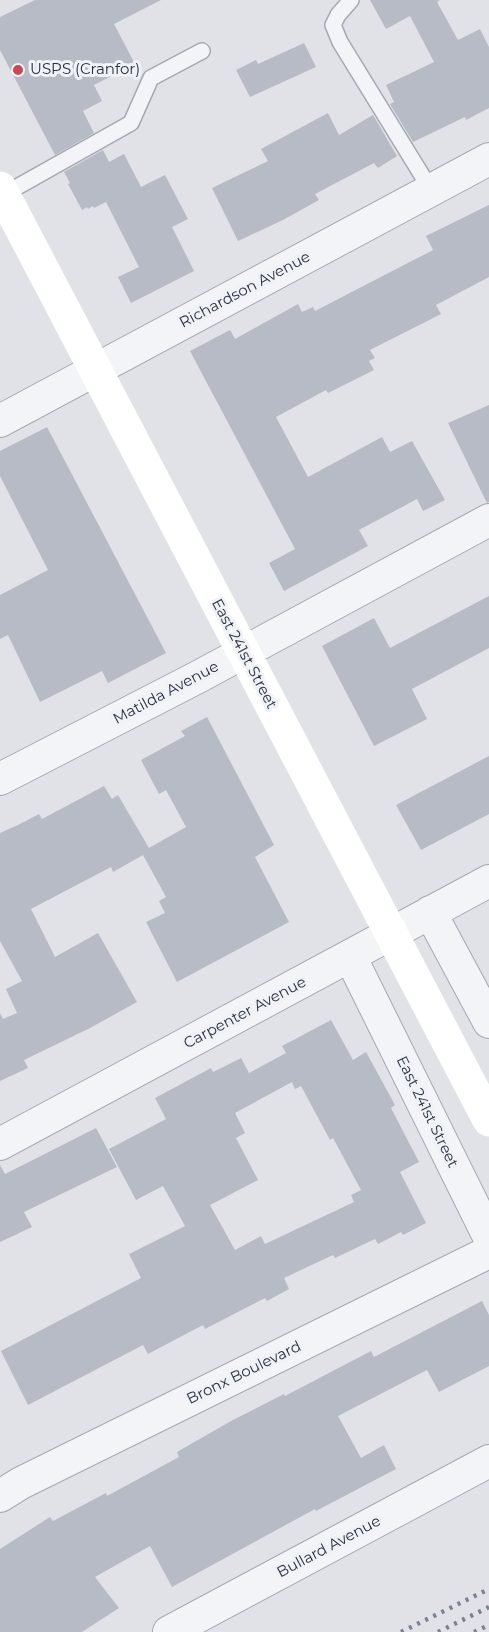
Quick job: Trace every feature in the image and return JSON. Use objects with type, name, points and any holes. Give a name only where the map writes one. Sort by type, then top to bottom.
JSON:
[{"type":"street","name":"Richardson Avenue","points":[[0,422],[489,159]]},
{"type":"street","name":"East 241st Street","points":[[4,204],[96,370],[489,1120]]},
{"type":"street","name":"Matilda Avenue","points":[[0,778],[198,677],[489,520]]},
{"type":"street","name":"Carpenter Avenue","points":[[0,1144],[489,881]]},
{"type":"street","points":[[430,912],[489,1022]]},
{"type":"street","name":"East 241st Street","points":[[350,956],[489,1237]]},
{"type":"street","name":"Bronx Boulevard","points":[[0,1496],[52,1468],[489,1252]]},
{"type":"street","name":"Bullard Avenue","points":[[169,1632],[489,1461]]},
{"type":"lane","points":[[351,0],[338,15],[333,26],[340,42],[430,190]]},
{"type":"lane","points":[[4,204],[131,123],[151,78],[202,51]]},
{"type":"building","points":[[35,0],[161,0],[114,24],[135,64],[94,85],[102,101],[83,111],[94,133],[55,155],[0,50],[0,17]]},
{"type":"building","points":[[370,0],[440,0],[437,2],[458,40],[480,29],[489,47],[489,108],[413,142],[390,104],[394,102],[386,85],[434,62],[410,16],[386,29]]},
{"type":"building","points":[[304,43],[316,67],[250,97],[236,70],[256,60],[258,64]]},
{"type":"building","points":[[328,113],[339,135],[373,115],[397,156],[378,168],[374,163],[315,194],[319,200],[238,241],[212,188],[268,161],[261,149]]},
{"type":"building","points":[[103,150],[109,162],[124,154],[141,187],[165,175],[188,219],[172,227],[194,271],[131,303],[118,277],[139,267],[106,202],[94,208],[93,206],[88,209],[87,207],[82,210],[64,172]]},
{"type":"building","points":[[489,205],[489,277],[436,305],[441,314],[370,350],[375,358],[369,361],[374,370],[328,393],[326,390],[276,417],[308,477],[382,437],[390,452],[412,441],[445,500],[423,511],[417,499],[359,530],[368,546],[284,591],[269,563],[295,549],[190,351],[230,330],[235,339],[298,304],[302,312],[313,307],[315,311],[433,250],[426,236]]},
{"type":"building","points":[[489,405],[489,502],[487,503],[448,423]]},
{"type":"building","points":[[47,427],[166,653],[108,683],[102,671],[40,702],[8,635],[0,639],[0,595],[48,570],[0,476],[0,451]]},
{"type":"building","points":[[489,596],[489,648],[412,689],[427,719],[374,746],[322,646],[374,618],[390,648]]},
{"type":"building","points":[[207,717],[274,845],[255,857],[289,922],[177,982],[146,922],[165,913],[159,901],[166,897],[143,855],[113,872],[111,867],[31,909],[55,957],[98,933],[137,1002],[24,1060],[28,1068],[0,1081],[0,1013],[3,1019],[17,1013],[6,989],[22,981],[0,941],[0,833],[39,814],[42,819],[104,786],[112,799],[118,795],[149,848],[186,827],[166,790],[159,794],[141,760],[185,736],[181,731]]},
{"type":"building","points":[[489,756],[489,814],[421,850],[396,805]]},
{"type":"building","points":[[331,1020],[353,1060],[366,1052],[395,1105],[391,1108],[419,1162],[400,1172],[426,1223],[378,1244],[375,1239],[335,1258],[333,1255],[284,1278],[289,1289],[267,1301],[265,1298],[205,1329],[203,1325],[148,1354],[143,1345],[28,1405],[1,1351],[141,1278],[129,1254],[185,1226],[163,1186],[136,1200],[109,1149],[166,1119],[155,1098],[211,1068],[213,1072],[241,1058],[249,1073],[286,1053],[282,1046]],"holes":[[[292,1082],[295,1089],[301,1086],[330,1140],[333,1138],[361,1190],[351,1195],[354,1202],[265,1244],[261,1236],[235,1250],[210,1205],[258,1180],[236,1138],[245,1133],[235,1113]]]},
{"type":"building","points":[[96,1128],[117,1167],[24,1212],[32,1227],[0,1242],[0,1165],[5,1174]]},
{"type":"building","points":[[482,1301],[489,1315],[489,1366],[439,1392],[427,1370],[338,1416],[361,1458],[384,1445],[396,1469],[316,1511],[315,1509],[172,1587],[150,1546],[95,1577],[119,1608],[82,1632],[0,1632],[0,1549],[50,1517],[53,1521],[106,1493],[107,1496],[179,1457],[177,1452],[231,1421],[371,1351],[374,1357]]},
{"type":"railway","points":[[401,1632],[489,1589]]},
{"type":"railway","points":[[438,1632],[489,1607]]},
{"type":"railway","points":[[474,1632],[489,1625]]},
{"type":"place","name":"USPS (Cranfor)","points":[[18,70]]}]
